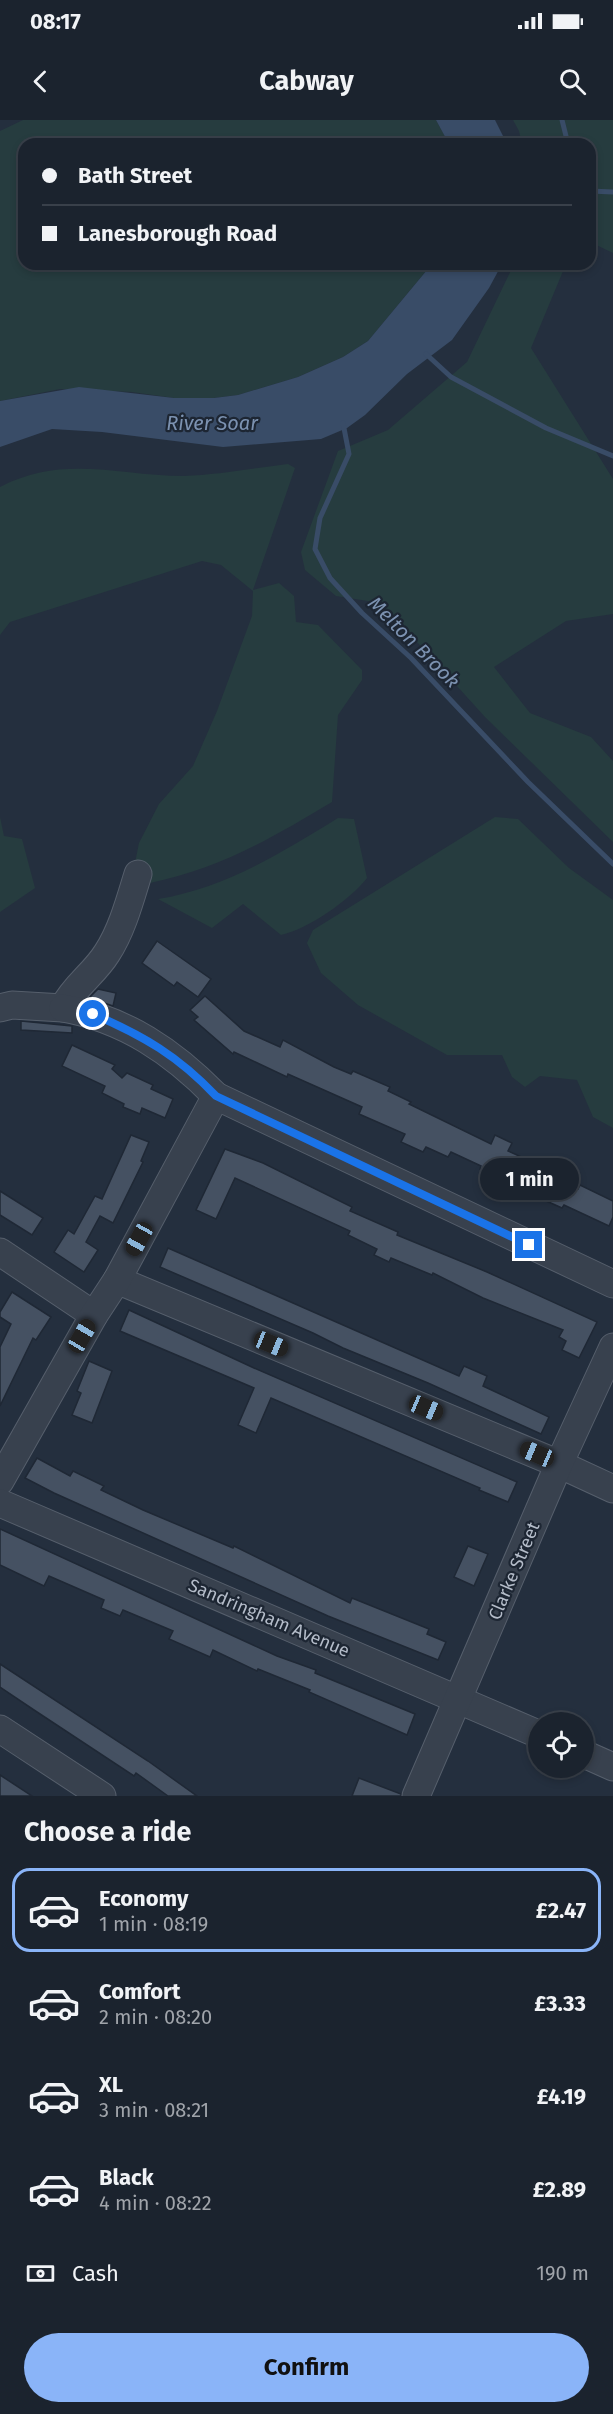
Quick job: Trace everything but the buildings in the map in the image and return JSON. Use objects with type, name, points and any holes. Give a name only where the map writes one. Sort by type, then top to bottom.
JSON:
[{"type":"street","points":[[63,1008],[72,990],[107,954],[125,915],[138,874]]},
{"type":"street","points":[[0,1008],[12,1005],[63,1008],[93,1014],[137,1033],[188,1067],[216,1096],[613,1284]]},
{"type":"street","points":[[0,1481],[94,1315],[117,1280],[216,1096]]},
{"type":"street","points":[[0,1252],[94,1315]]},
{"type":"street","points":[[117,1280],[559,1464],[613,1489]]},
{"type":"street","name":"Clarke Street","points":[[416,1796],[460,1699],[559,1464],[613,1347]]},
{"type":"street","name":"Sandringham Avenue","points":[[0,1503],[528,1730]]},
{"type":"street","points":[[0,1729],[102,1796]]},
{"type":"street","points":[[594,1758],[613,1767]]},
{"type":"green space","points":[[23,120],[436,120],[446,138],[18,138],[18,270],[427,270],[368,341],[343,357],[298,377],[238,395],[214,398],[174,398],[132,392],[60,389],[0,401],[0,131]]},
{"type":"green space","points":[[513,120],[613,120],[613,253],[596,245],[596,138],[521,138]]},
{"type":"green space","points":[[511,270],[564,270],[531,348],[613,479],[613,614],[566,621],[494,667],[530,713],[591,737],[613,761],[613,842],[485,717],[408,632],[368,601],[336,596],[305,570],[301,552],[338,451],[388,430],[467,362]]},
{"type":"green space","points":[[288,464],[295,468],[253,590],[279,583],[294,596],[296,622],[318,625],[362,670],[362,680],[338,715],[332,802],[266,840],[222,861],[176,877],[150,883],[135,863],[139,843],[159,804],[193,766],[217,711],[252,616],[253,591],[221,565],[202,561],[10,622],[0,635],[0,487],[46,471],[69,469],[184,476]]},
{"type":"green space","points":[[0,817],[4,836],[22,839],[35,888],[0,912]]},
{"type":"green space","points":[[495,817],[518,819],[569,868],[613,900],[613,1128],[593,1117],[577,1080],[540,1076],[525,1087],[512,1077],[502,1055],[447,1055],[358,1005],[321,973],[307,943],[313,930]]},
{"type":"green space","points":[[338,818],[354,819],[367,878],[360,887],[339,904],[316,920],[292,932],[281,935],[243,904],[212,928],[158,899],[206,887],[252,868]]},
{"type":"water","points":[[436,120],[495,120],[504,138],[446,138]]},
{"type":"water","name":"River Soar","points":[[427,270],[499,270],[489,288],[452,340],[407,374],[365,415],[347,428],[321,439],[223,447],[102,432],[52,429],[0,447],[0,401],[79,387],[174,398],[214,398],[238,395],[298,377],[343,357],[368,341]]},
{"type":"waterway","points":[[562,120],[566,138]]},
{"type":"waterway","points":[[596,191],[613,192]]},
{"type":"waterway","points":[[426,354],[451,377],[546,428],[613,456]]},
{"type":"waterway","name":"Melton Brook","points":[[343,423],[349,454],[320,518],[315,549],[330,578],[362,613],[411,658],[528,782],[613,864]]},
{"type":"route","points":[[93,1014],[137,1033],[162,1048],[188,1067],[216,1096],[529,1245]]}]
